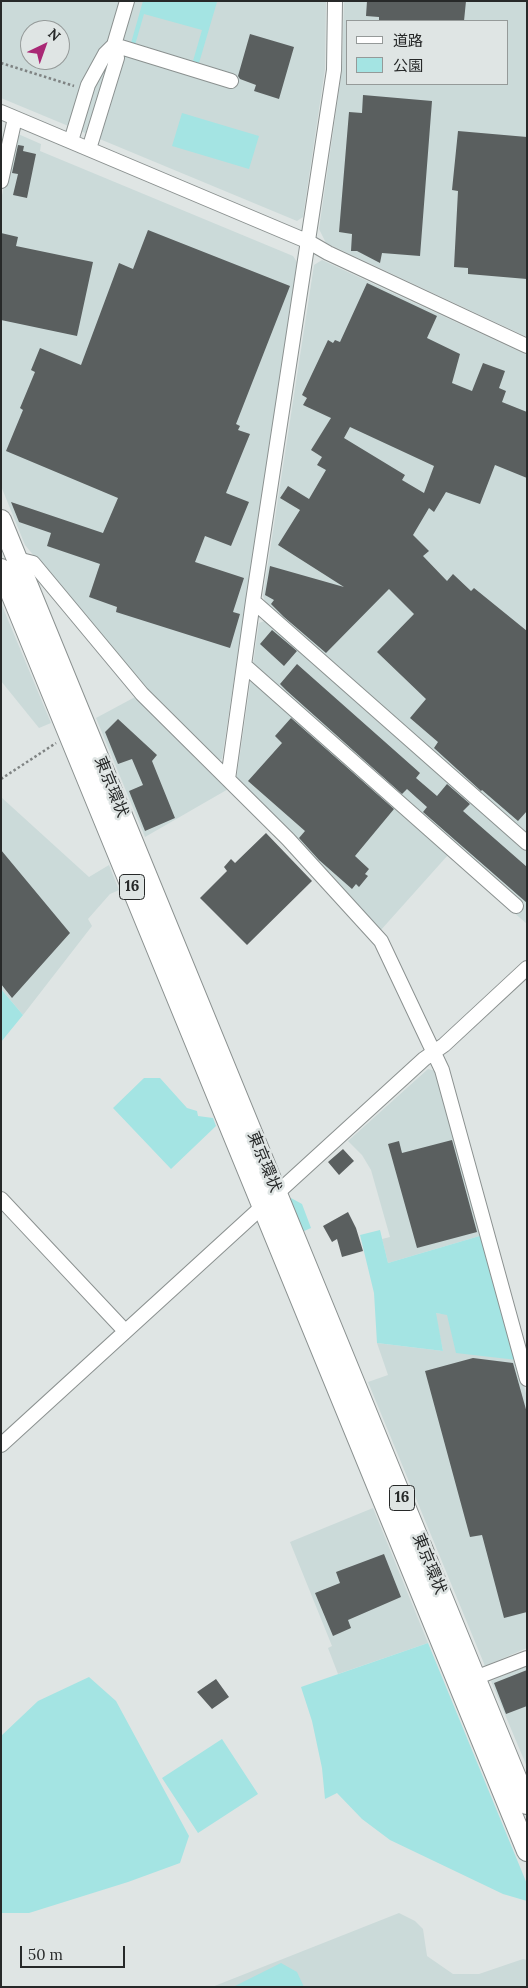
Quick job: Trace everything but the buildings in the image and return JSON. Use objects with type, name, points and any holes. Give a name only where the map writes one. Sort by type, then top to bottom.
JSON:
[{"type":"highway","name":"東京環状","points":[[1,520],[9,564],[69,734],[270,1199],[527,1804]]},
{"type":"highway","name":"東京環状","points":[[9,564],[270,1199],[527,1851]]},
{"type":"street","points":[[70,141],[88,85],[105,54],[114,45],[127,1]]},
{"type":"street","points":[[228,779],[253,601],[334,70],[335,1]]},
{"type":"street","points":[[114,45],[230,81]]},
{"type":"street","points":[[89,149],[117,58],[114,45]]},
{"type":"street","points":[[1,112],[308,242],[527,346]]},
{"type":"street","points":[[1,181],[15,118]]},
{"type":"street","points":[[9,564],[33,563],[142,694],[288,839],[381,941],[442,1070],[527,1379]]},
{"type":"street","points":[[253,601],[527,843]]},
{"type":"street","points":[[244,665],[516,906]]},
{"type":"street","points":[[1,1445],[424,1059],[444,1044],[527,968]]},
{"type":"street","points":[[4,1196],[125,1331]]},
{"type":"street","points":[[475,1678],[527,1658]]},
{"type":"path","points":[[1,63],[80,88]]},
{"type":"path","points":[[1,779],[69,734]]},
{"type":"shaded area","points":[[1,1],[326,1],[325,69],[303,217],[297,221],[1,98]]},
{"type":"shaded area","points":[[344,1],[527,1],[527,337],[326,243],[319,229],[342,70]]},
{"type":"shaded area","points":[[18,134],[41,144],[40,151],[293,256],[297,262],[222,759],[215,761],[148,695],[25,545],[1,486],[1,200],[15,135]]},
{"type":"shaded area","points":[[322,260],[527,355],[527,835],[266,604],[263,596],[314,265]]},
{"type":"shaded area","points":[[1,603],[51,723],[39,728],[1,681]]},
{"type":"shaded area","points":[[267,620],[527,852],[527,924],[448,855],[380,931],[236,781],[259,623]]},
{"type":"shaded area","points":[[137,696],[230,788],[145,837],[96,718]]},
{"type":"shaded area","points":[[1,797],[89,877],[109,865],[119,890],[110,894],[88,919],[92,926],[23,1015],[1,989]]},
{"type":"shaded area","points":[[428,1069],[436,1071],[483,1235],[388,1263],[382,1239],[390,1237],[371,1170],[362,1155],[348,1141]]},
{"type":"shaded area","points":[[435,1313],[447,1314],[517,1360],[527,1397],[527,1648],[485,1666],[368,1382],[388,1375],[377,1343],[443,1351]]},
{"type":"shaded area","points":[[373,1508],[428,1643],[338,1674],[328,1648],[332,1646],[290,1542]]},
{"type":"shaded area","points":[[527,1666],[527,1767],[491,1681]]},
{"type":"shaded area","points":[[399,1913],[415,1921],[423,1929],[427,1956],[453,1974],[479,1974],[523,1959],[527,1960],[527,1987],[212,1987]]},
{"type":"green space","points":[[143,1],[217,2],[199,63],[193,61],[202,30],[144,14],[135,45],[131,43]]},
{"type":"green space","points":[[182,113],[259,136],[249,169],[172,146]]},
{"type":"green space","points":[[1,989],[23,1015],[1,1042]]},
{"type":"green space","points":[[144,1078],[160,1078],[187,1108],[197,1111],[198,1116],[213,1118],[216,1126],[171,1169],[113,1108]]},
{"type":"green space","points":[[291,1198],[302,1204],[311,1228],[302,1232],[290,1204]]},
{"type":"green space","points":[[380,1230],[388,1263],[483,1235],[517,1360],[456,1353],[447,1315],[436,1313],[443,1351],[377,1343],[374,1293],[360,1235]]},
{"type":"green space","points":[[428,1643],[527,1884],[527,1901],[503,1894],[390,1840],[362,1819],[337,1793],[325,1799],[322,1768],[312,1721],[301,1687]]},
{"type":"green space","points":[[89,1677],[116,1701],[189,1836],[180,1863],[128,1882],[29,1913],[1,1913],[1,1736],[38,1701]]},
{"type":"green space","points":[[222,1739],[258,1794],[198,1833],[162,1778]]},
{"type":"green space","points":[[281,1963],[297,1972],[304,1987],[233,1987]]}]
